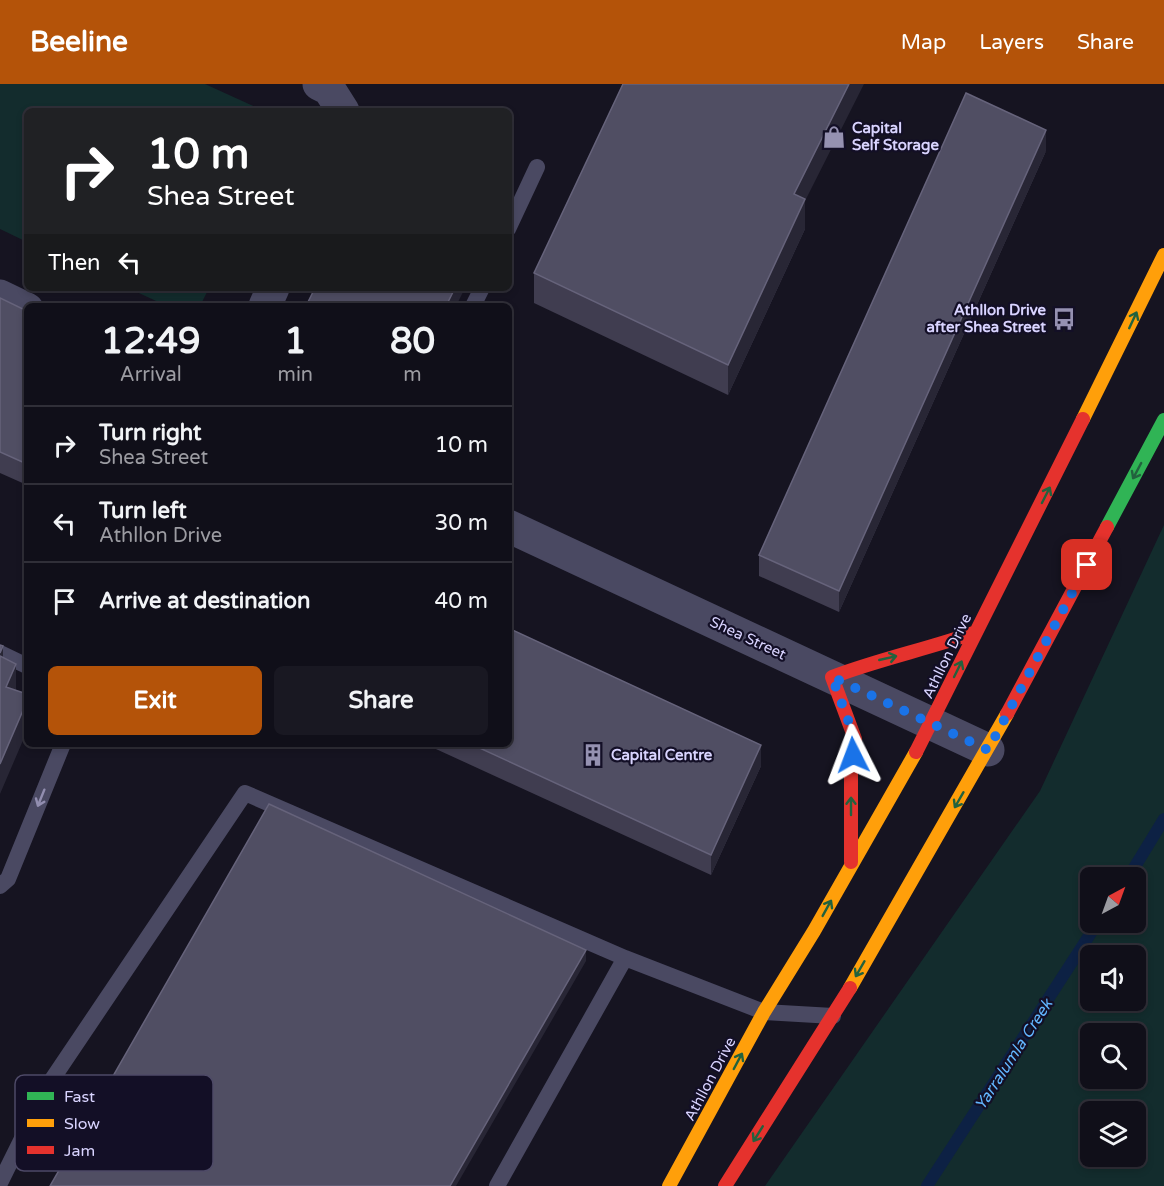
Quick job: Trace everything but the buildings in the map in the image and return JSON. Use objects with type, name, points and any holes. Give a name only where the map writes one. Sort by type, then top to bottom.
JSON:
[{"type":"main road","name":"Athllon Drive","points":[[669,1186],[764,1012],[933,722],[1164,255]]},
{"type":"main road","points":[[725,1186],[833,1016],[988,750],[1164,420]]},
{"type":"main road","points":[[851,864],[851,771],[855,739],[832,677],[874,661],[921,651],[976,632]]},
{"type":"street","points":[[319,84],[329,88],[341,108]]},
{"type":"street","points":[[0,296],[24,308]]},
{"type":"street","name":"Shea Street","points":[[512,528],[933,722],[988,750]]},
{"type":"lane","points":[[512,220],[537,167]]},
{"type":"lane","points":[[0,654],[24,665]]},
{"type":"lane","points":[[0,886],[8,879],[62,747]]},
{"type":"lane","points":[[54,1075],[245,794],[625,958],[764,1012],[833,1016]]},
{"type":"lane","points":[[497,1186],[625,958]]},
{"type":"lane","points":[[0,1183],[15,1152]]},
{"type":"green space","points":[[0,84],[205,84],[257,108],[24,108],[24,241],[0,229]]},
{"type":"green space","points":[[134,291],[208,291],[202,303],[160,303]]},
{"type":"green space","points":[[1164,525],[1164,1186],[765,1186],[1040,791]]},
{"type":"waterway","name":"Yarralumla Creek","points":[[1135,867],[1164,819]]},
{"type":"waterway","name":"Yarralumla Creek","points":[[927,1186],[1091,933]]},
{"type":"traffic: fast","points":[[1107,527],[1164,420]]},
{"type":"traffic: slow","points":[[1083,419],[1164,255]]},
{"type":"traffic: slow","points":[[850,988],[1007,714]]},
{"type":"traffic: slow","points":[[669,1186],[764,1012],[814,931],[916,752]]},
{"type":"traffic: jam","points":[[916,752],[1083,419]]},
{"type":"traffic: jam","points":[[1007,714],[1107,527]]},
{"type":"traffic: jam","points":[[851,862],[851,771],[855,739],[832,677],[976,632]]},
{"type":"traffic: jam","points":[[725,1186],[850,988]]},
{"type":"place","name":"Capital Self Storage","points":[[834,137]]},
{"type":"place","name":"Athllon Drive after Shea Street","points":[[1064,319]]},
{"type":"place","name":"Capital Centre","points":[[593,755]]},
{"type":"route","points":[[853,755],[855,739],[848,714],[832,677],[933,722],[988,750],[1087,565]]}]
